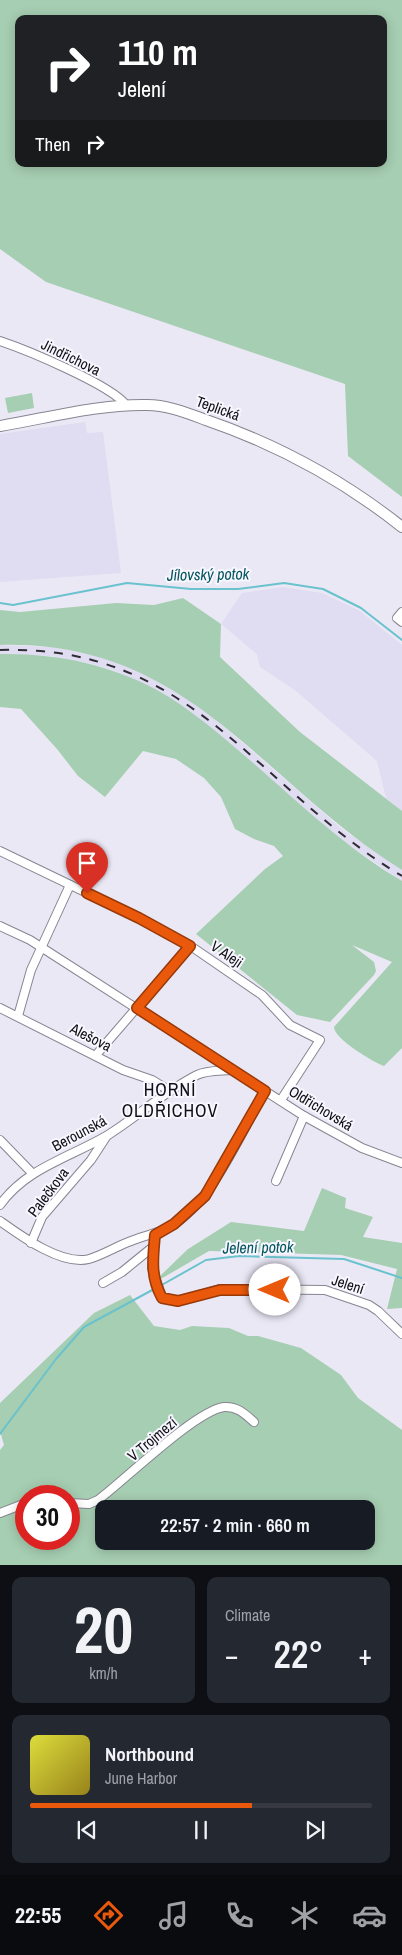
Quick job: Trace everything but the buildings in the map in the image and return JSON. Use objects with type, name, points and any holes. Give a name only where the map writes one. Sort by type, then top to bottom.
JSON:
[{"type":"main road","name":"Teplická","points":[[0,426],[126,405],[168,408],[252,437],[342,485],[402,527]]},
{"type":"street","name":"Jindřichova","points":[[0,341],[21,348],[83,378],[120,397],[126,405]]},
{"type":"street","points":[[402,612],[397,618],[402,622]]},
{"type":"street","name":"V Aleji","points":[[0,851],[139,918],[190,946],[262,995],[290,1025],[320,1040],[281,1100]]},
{"type":"street","points":[[18,1016],[31,970],[70,885]]},
{"type":"street","name":"Oldřichovská","points":[[0,926],[42,948],[304,1116],[349,1142],[402,1163]]},
{"type":"street","points":[[96,1055],[190,946]]},
{"type":"street","name":"Alešova","points":[[0,1008],[124,1070],[152,1080],[170,1092]]},
{"type":"street","name":"Berounská","points":[[0,1205],[10,1190],[33,1174],[107,1135],[199,1074],[231,1070]]},
{"type":"street","points":[[0,1221],[31,1243],[54,1254],[88,1260],[133,1240],[155,1235],[174,1224],[205,1196],[265,1091]]},
{"type":"street","points":[[276,1181],[304,1116]]},
{"type":"street","name":"Palečkova","points":[[31,1243],[42,1217],[91,1160],[107,1135]]},
{"type":"street","points":[[0,1140],[33,1174]]},
{"type":"street","name":"Jelení","points":[[155,1235],[152,1268],[155,1283],[162,1298],[178,1301],[220,1290],[325,1290],[369,1305],[402,1334]]},
{"type":"street","points":[[103,1283],[122,1272],[154,1246]]},
{"type":"street","name":"V Trojmezí","points":[[80,1504],[89,1504],[98,1500],[186,1428],[216,1409],[236,1409],[254,1422]]},
{"type":"street","points":[[0,1513],[15,1507]]},
{"type":"shaded area","points":[[85,422],[87,433],[103,432],[121,573],[0,582],[0,434]]},
{"type":"shaded area","points":[[283,587],[322,593],[360,611],[402,645],[402,811],[386,798],[377,761],[296,691],[260,667],[257,654],[221,624],[242,593]]},
{"type":"shaded area","points":[[0,645],[52,647],[94,655],[139,670],[162,682],[201,707],[342,829],[402,870],[402,881],[336,836],[195,715],[157,690],[113,670],[92,664],[51,656],[0,654]]},
{"type":"green space","points":[[0,0],[402,0],[402,497],[348,456],[345,384],[46,282],[0,249]]},
{"type":"green space","points":[[32,393],[34,408],[8,413],[5,398]]},
{"type":"green space","points":[[183,598],[221,624],[220,657],[300,732],[402,811],[402,870],[351,835],[219,722],[173,691],[123,666],[66,650],[0,645],[0,610],[20,612],[116,603],[154,605]]},
{"type":"green space","points":[[0,654],[21,654],[81,662],[120,673],[157,690],[192,712],[340,838],[402,881],[402,1048],[384,1066],[347,1044],[340,1038],[334,1027],[392,962],[352,945],[374,962],[376,971],[374,975],[330,1022],[297,1015],[196,934],[265,869],[283,856],[274,846],[254,839],[235,829],[221,797],[204,778],[176,759],[143,751],[105,797],[78,776],[57,749],[21,709],[0,707]]},
{"type":"green space","points":[[322,1188],[346,1198],[345,1208],[373,1217],[363,1237],[402,1243],[402,1308],[387,1309],[397,1269],[341,1255],[209,1251],[159,1280],[160,1276],[188,1249],[231,1222],[304,1231]]},
{"type":"green space","points":[[130,1295],[154,1326],[180,1330],[192,1326],[229,1328],[248,1336],[258,1336],[301,1348],[341,1375],[358,1398],[402,1430],[402,1565],[0,1565],[0,1450],[4,1445],[0,1431],[0,1403],[94,1313]]},
{"type":"waterway","name":"Jílovský potok","points":[[0,603],[13,605],[127,583],[191,589],[238,589],[284,583],[323,589],[361,608],[402,640]]},
{"type":"waterway","name":"Jelení potok","points":[[160,1286],[206,1260],[239,1256],[344,1259],[402,1278]]},
{"type":"waterway","name":"Jelení potok","points":[[0,1434],[56,1359],[84,1327],[156,1288]]},
{"type":"railway","points":[[0,650],[67,654],[124,671],[174,696],[219,728],[351,841],[402,876]]},
{"type":"district","name":"HORNÍ OLDŘICHOV","points":[[170,1099]]},
{"type":"route","points":[[87,893],[139,918],[190,946],[137,1008],[265,1091],[205,1196],[194,1208],[174,1224],[155,1235],[152,1268],[159,1292],[162,1298],[178,1301],[220,1290],[275,1290]]}]
